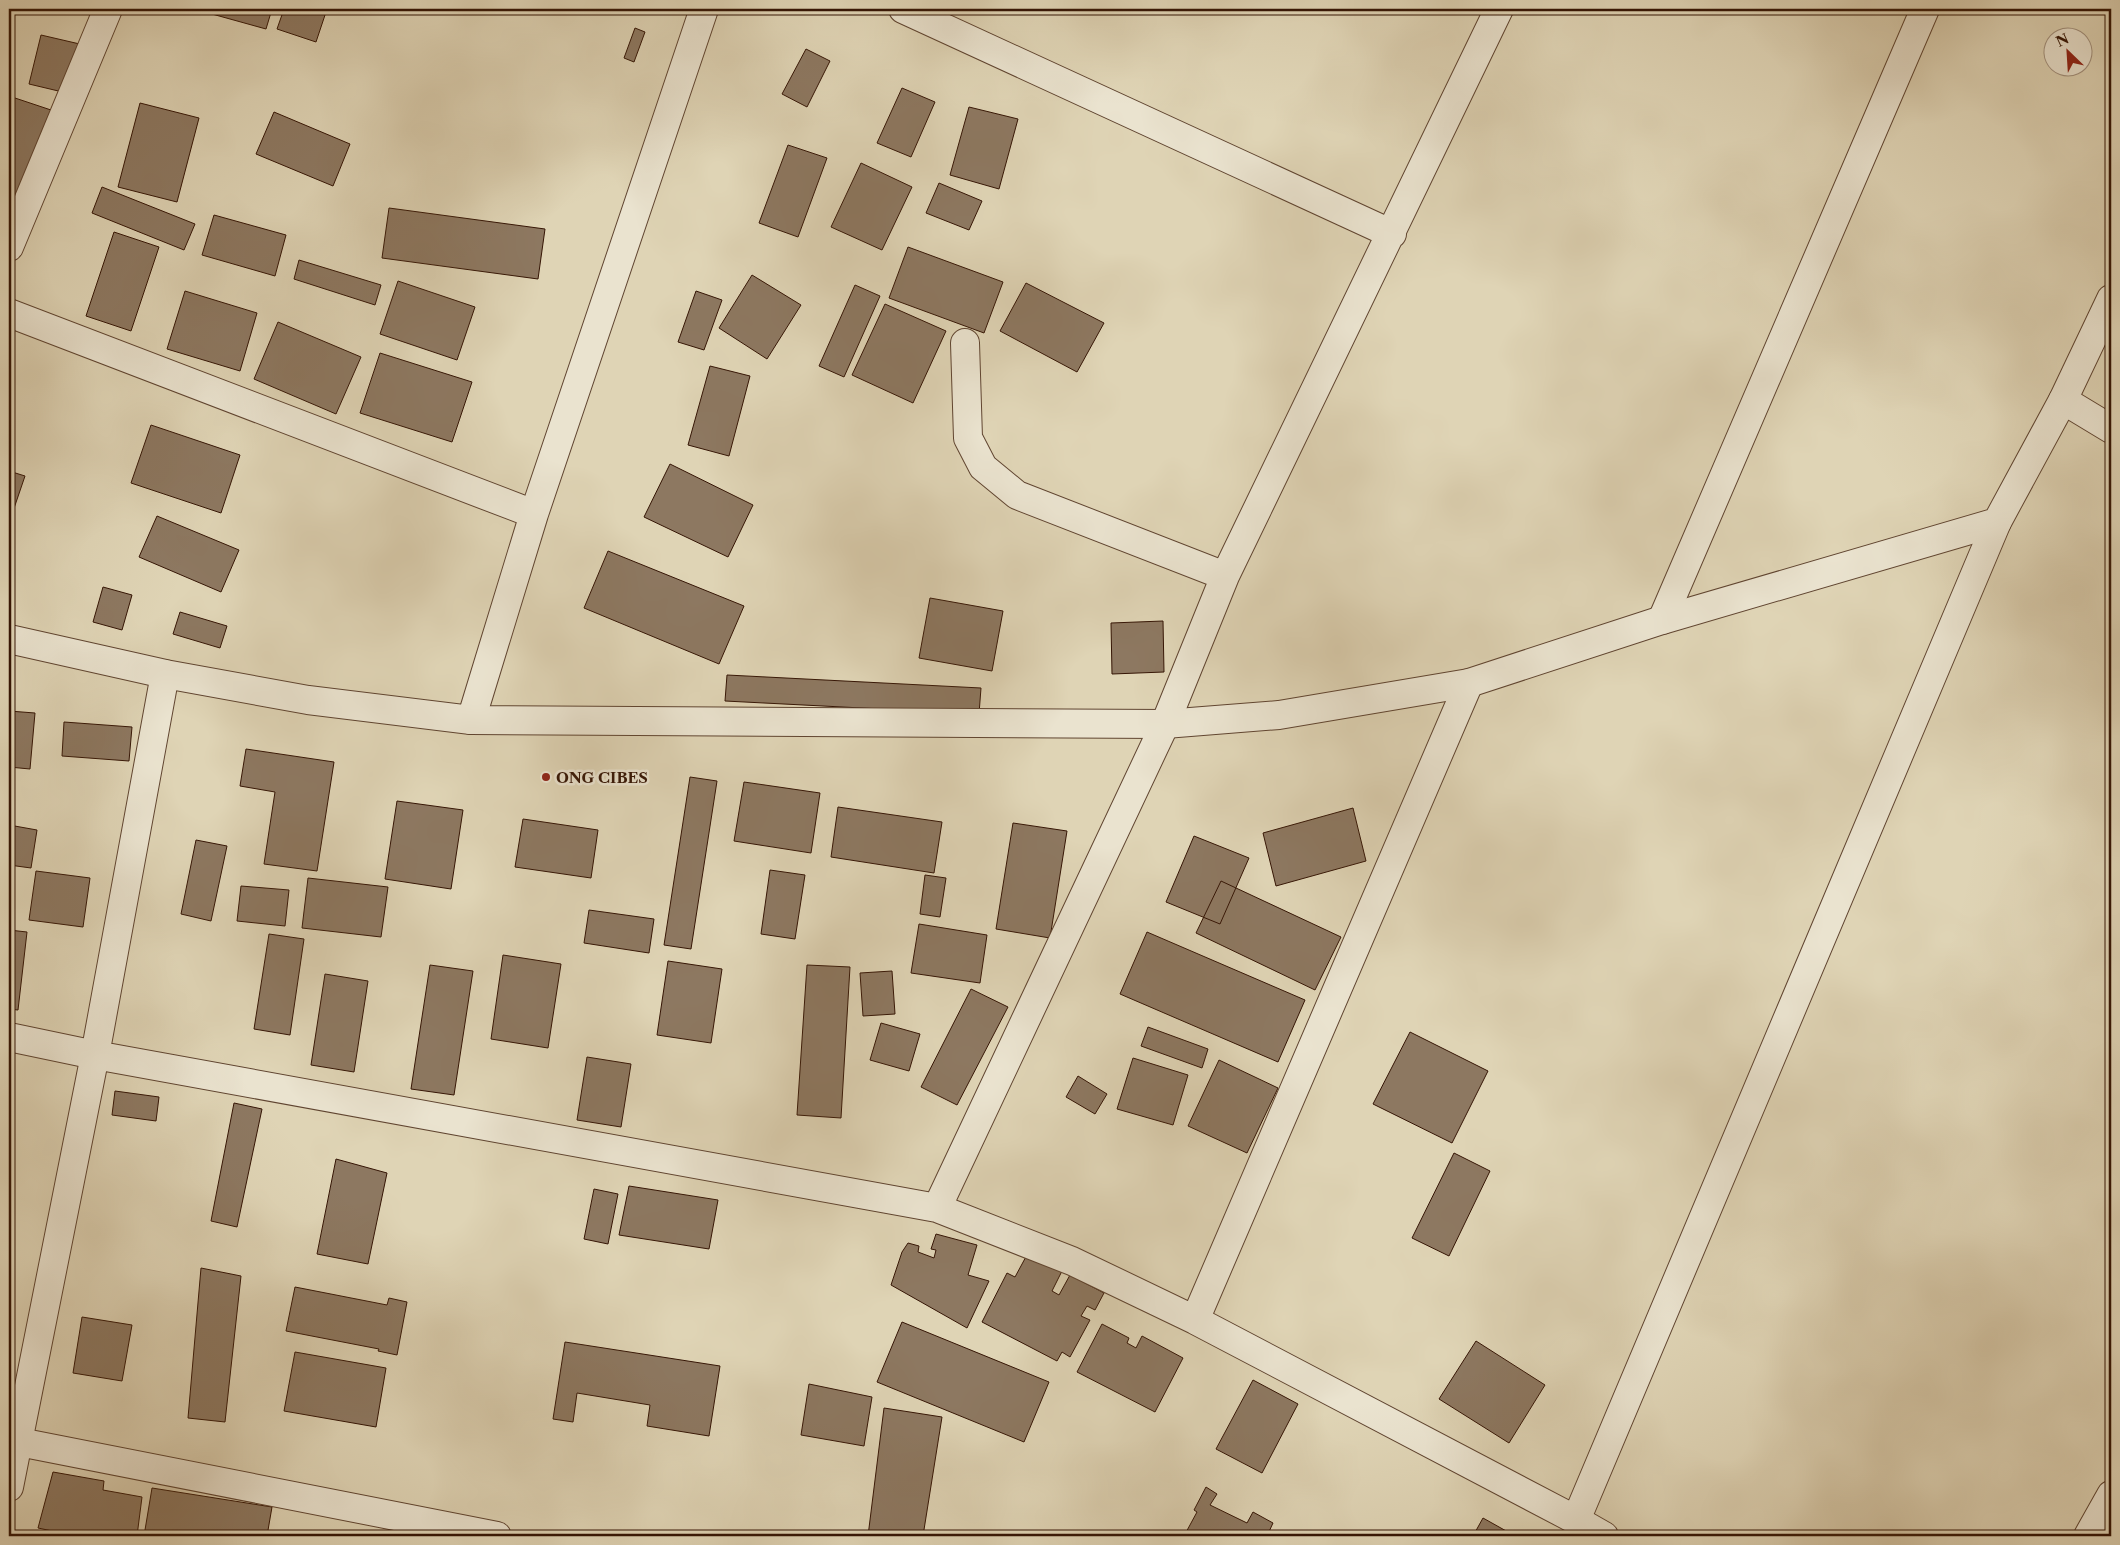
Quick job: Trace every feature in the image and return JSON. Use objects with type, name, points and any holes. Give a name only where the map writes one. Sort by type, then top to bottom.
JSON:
[{"type":"street","points":[[9,247],[108,9]]},
{"type":"street","points":[[471,720],[534,514],[704,9]]},
{"type":"street","points":[[903,9],[1392,234]]},
{"type":"street","points":[[937,1208],[1165,724],[1225,576],[1500,9]]},
{"type":"street","points":[[1662,620],[1925,9]]},
{"type":"street","points":[[1576,1520],[1997,522],[2063,400],[2111,299]]},
{"type":"street","points":[[9,313],[534,514]]},
{"type":"street","points":[[965,343],[968,438],[983,467],[1017,495],[1225,576]]},
{"type":"street","points":[[2063,400],[2111,429]]},
{"type":"street","points":[[9,639],[165,674],[308,700],[471,720],[1165,724],[1279,715],[1469,682],[1662,620],[1997,522]]},
{"type":"street","points":[[9,1487],[14,1441],[95,1055],[165,674]]},
{"type":"street","points":[[1196,1320],[1469,682]]},
{"type":"street","points":[[9,1037],[95,1055],[937,1208],[1072,1261],[1196,1320],[1604,1536]]},
{"type":"street","points":[[14,1441],[498,1536]]},
{"type":"street","points":[[2088,1536],[2111,1495]]},
{"type":"building","points":[[194,9],[272,9],[266,29]]},
{"type":"building","points":[[284,9],[327,9],[316,42],[277,29]]},
{"type":"building","points":[[635,28],[645,32],[634,62],[624,58]]},
{"type":"building","points":[[41,35],[84,45],[71,94],[29,84]]},
{"type":"building","points":[[806,49],[830,61],[807,107],[782,94]]},
{"type":"building","points":[[902,88],[935,102],[911,157],[877,143]]},
{"type":"building","points":[[9,96],[54,111],[22,205],[9,201]]},
{"type":"building","points":[[140,103],[199,118],[177,202],[118,187]]},
{"type":"building","points":[[969,107],[1018,119],[999,189],[950,175]]},
{"type":"building","points":[[274,112],[350,144],[333,186],[256,154]]},
{"type":"building","points":[[788,145],[827,158],[798,237],[759,223]]},
{"type":"building","points":[[861,163],[912,187],[882,250],[831,227]]},
{"type":"building","points":[[939,183],[982,201],[969,230],[926,213]]},
{"type":"building","points":[[102,187],[195,224],[184,250],[92,213]]},
{"type":"building","points":[[389,208],[545,229],[538,279],[382,258]]},
{"type":"building","points":[[214,215],[286,235],[275,276],[202,255]]},
{"type":"building","points":[[114,232],[159,247],[131,331],[86,316]]},
{"type":"building","points":[[908,247],[1003,282],[984,333],[889,298]]},
{"type":"building","points":[[299,260],[381,285],[375,305],[294,279]]},
{"type":"building","points":[[752,275],[801,305],[767,359],[719,328]]},
{"type":"building","points":[[398,281],[475,307],[457,360],[380,334]]},
{"type":"building","points":[[1026,283],[1104,323],[1077,372],[1000,331]]},
{"type":"building","points":[[855,285],[880,296],[844,377],[819,366]]},
{"type":"building","points":[[185,291],[257,313],[240,371],[167,349]]},
{"type":"building","points":[[696,291],[722,300],[704,350],[678,342]]},
{"type":"building","points":[[885,304],[946,331],[913,403],[852,375]]},
{"type":"building","points":[[278,322],[361,357],[336,414],[254,379]]},
{"type":"building","points":[[380,353],[472,382],[452,442],[360,413]]},
{"type":"building","points":[[710,366],[750,376],[729,456],[688,445]]},
{"type":"building","points":[[151,425],[240,455],[221,513],[131,483]]},
{"type":"building","points":[[670,464],[753,505],[728,557],[644,517]]},
{"type":"building","points":[[9,471],[25,476],[9,523]]},
{"type":"building","points":[[157,516],[239,550],[221,592],[139,557]]},
{"type":"building","points":[[608,551],[744,606],[719,664],[584,608]]},
{"type":"building","points":[[103,587],[132,595],[122,630],[93,622]]},
{"type":"building","points":[[930,598],[1003,611],[992,671],[919,658]]},
{"type":"building","points":[[180,612],[227,626],[220,648],[173,634]]},
{"type":"building","points":[[1163,621],[1164,672],[1112,674],[1111,623]]},
{"type":"building","points":[[727,675],[981,688],[979,714],[725,701]]},
{"type":"building","points":[[9,711],[35,713],[30,769],[9,767]]},
{"type":"building","points":[[64,722],[132,727],[129,761],[62,756]]},
{"type":"building","points":[[246,749],[334,762],[317,871],[264,864],[275,792],[240,786]]},
{"type":"building","points":[[690,777],[717,781],[691,949],[664,945]]},
{"type":"building","points":[[744,782],[820,793],[811,853],[734,841]]},
{"type":"building","points":[[397,801],[463,810],[451,889],[385,879]]},
{"type":"building","points":[[838,807],[942,822],[934,873],[831,857]]},
{"type":"building","points":[[1353,808],[1366,861],[1276,886],[1263,833]]},
{"type":"building","points":[[523,819],[598,830],[591,878],[515,867]]},
{"type":"building","points":[[1013,823],[1067,831],[1050,938],[996,929]]},
{"type":"building","points":[[9,825],[37,830],[31,868],[9,865]]},
{"type":"building","points":[[1194,836],[1249,858],[1220,924],[1166,902]]},
{"type":"building","points":[[196,840],[227,846],[211,921],[181,914]]},
{"type":"building","points":[[770,870],[805,875],[795,939],[761,934]]},
{"type":"building","points":[[36,871],[90,878],[83,927],[29,920]]},
{"type":"building","points":[[925,875],[946,878],[940,917],[920,914]]},
{"type":"building","points":[[308,878],[388,887],[381,937],[302,928]]},
{"type":"building","points":[[1221,881],[1341,937],[1315,990],[1196,933]]},
{"type":"building","points":[[241,886],[289,890],[285,926],[237,921]]},
{"type":"building","points":[[589,910],[654,919],[649,953],[584,943]]},
{"type":"building","points":[[919,924],[987,935],[980,983],[911,973]]},
{"type":"building","points":[[9,930],[27,932],[18,1010],[9,1009]]},
{"type":"building","points":[[1147,932],[1305,1000],[1278,1062],[1120,994]]},
{"type":"building","points":[[269,934],[304,939],[290,1035],[254,1029]]},
{"type":"building","points":[[503,955],[561,964],[548,1048],[491,1039]]},
{"type":"building","points":[[668,961],[722,969],[711,1043],[657,1035]]},
{"type":"building","points":[[430,965],[473,971],[454,1095],[411,1089]]},
{"type":"building","points":[[807,965],[850,967],[841,1118],[797,1115]]},
{"type":"building","points":[[892,971],[895,1014],[863,1016],[860,973]]},
{"type":"building","points":[[325,974],[368,981],[354,1072],[311,1065]]},
{"type":"building","points":[[971,989],[1008,1007],[957,1105],[921,1087]]},
{"type":"building","points":[[881,1023],[920,1034],[909,1071],[870,1060]]},
{"type":"building","points":[[1148,1027],[1208,1049],[1202,1068],[1141,1046]]},
{"type":"building","points":[[1410,1032],[1488,1071],[1452,1143],[1373,1104]]},
{"type":"building","points":[[587,1057],[631,1064],[621,1127],[577,1120]]},
{"type":"building","points":[[1133,1058],[1188,1075],[1173,1125],[1117,1109]]},
{"type":"building","points":[[1219,1060],[1278,1088],[1247,1153],[1188,1126]]},
{"type":"building","points":[[1078,1076],[1107,1094],[1095,1114],[1066,1097]]},
{"type":"building","points":[[115,1091],[159,1097],[156,1121],[112,1115]]},
{"type":"building","points":[[234,1103],[262,1109],[237,1227],[211,1221]]},
{"type":"building","points":[[1454,1153],[1490,1171],[1449,1256],[1412,1238]]},
{"type":"building","points":[[336,1159],[387,1173],[368,1264],[317,1254]]},
{"type":"building","points":[[629,1186],[718,1200],[709,1249],[619,1235]]},
{"type":"building","points":[[594,1189],[618,1194],[608,1244],[584,1239]]},
{"type":"building","points":[[936,1234],[977,1245],[968,1275],[989,1281],[967,1328],[891,1285],[902,1252],[908,1243],[919,1246],[918,1252],[934,1258],[936,1250],[931,1249]]},
{"type":"building","points":[[1028,1253],[1062,1271],[1052,1291],[1059,1295],[1070,1275],[1104,1293],[1095,1310],[1087,1306],[1081,1316],[1090,1320],[1070,1357],[1062,1352],[1057,1361],[982,1322],[1007,1273],[1015,1277]]},
{"type":"building","points":[[201,1268],[241,1276],[225,1422],[188,1418]]},
{"type":"building","points":[[295,1287],[387,1305],[389,1298],[407,1302],[397,1355],[378,1351],[379,1349],[286,1331]]},
{"type":"building","points":[[82,1317],[132,1325],[122,1381],[73,1373]]},
{"type":"building","points":[[902,1322],[1049,1382],[1024,1442],[877,1382]]},
{"type":"building","points":[[1102,1324],[1129,1338],[1127,1343],[1136,1348],[1142,1336],[1183,1358],[1155,1412],[1077,1372]]},
{"type":"building","points":[[1476,1341],[1545,1385],[1509,1443],[1439,1399]]},
{"type":"building","points":[[565,1342],[720,1366],[709,1436],[647,1426],[650,1405],[577,1393],[573,1422],[553,1419]]},
{"type":"building","points":[[295,1352],[386,1368],[376,1427],[284,1411]]},
{"type":"building","points":[[1253,1380],[1298,1404],[1262,1473],[1216,1449]]},
{"type":"building","points":[[809,1384],[872,1397],[864,1446],[801,1435]]},
{"type":"building","points":[[884,1408],[942,1417],[923,1536],[868,1536]]},
{"type":"building","points":[[53,1472],[104,1481],[103,1490],[142,1497],[137,1536],[76,1536],[38,1528]]},
{"type":"building","points":[[1206,1487],[1217,1494],[1210,1505],[1247,1523],[1253,1512],[1273,1523],[1267,1536],[1184,1536],[1197,1512],[1194,1510]]},
{"type":"building","points":[[152,1488],[272,1507],[267,1536],[144,1536]]},
{"type":"building","points":[[1483,1518],[1508,1532],[1505,1536],[1473,1536]]},
{"type":"place","name":"ONG CIBES","points":[[546,777]]}]
